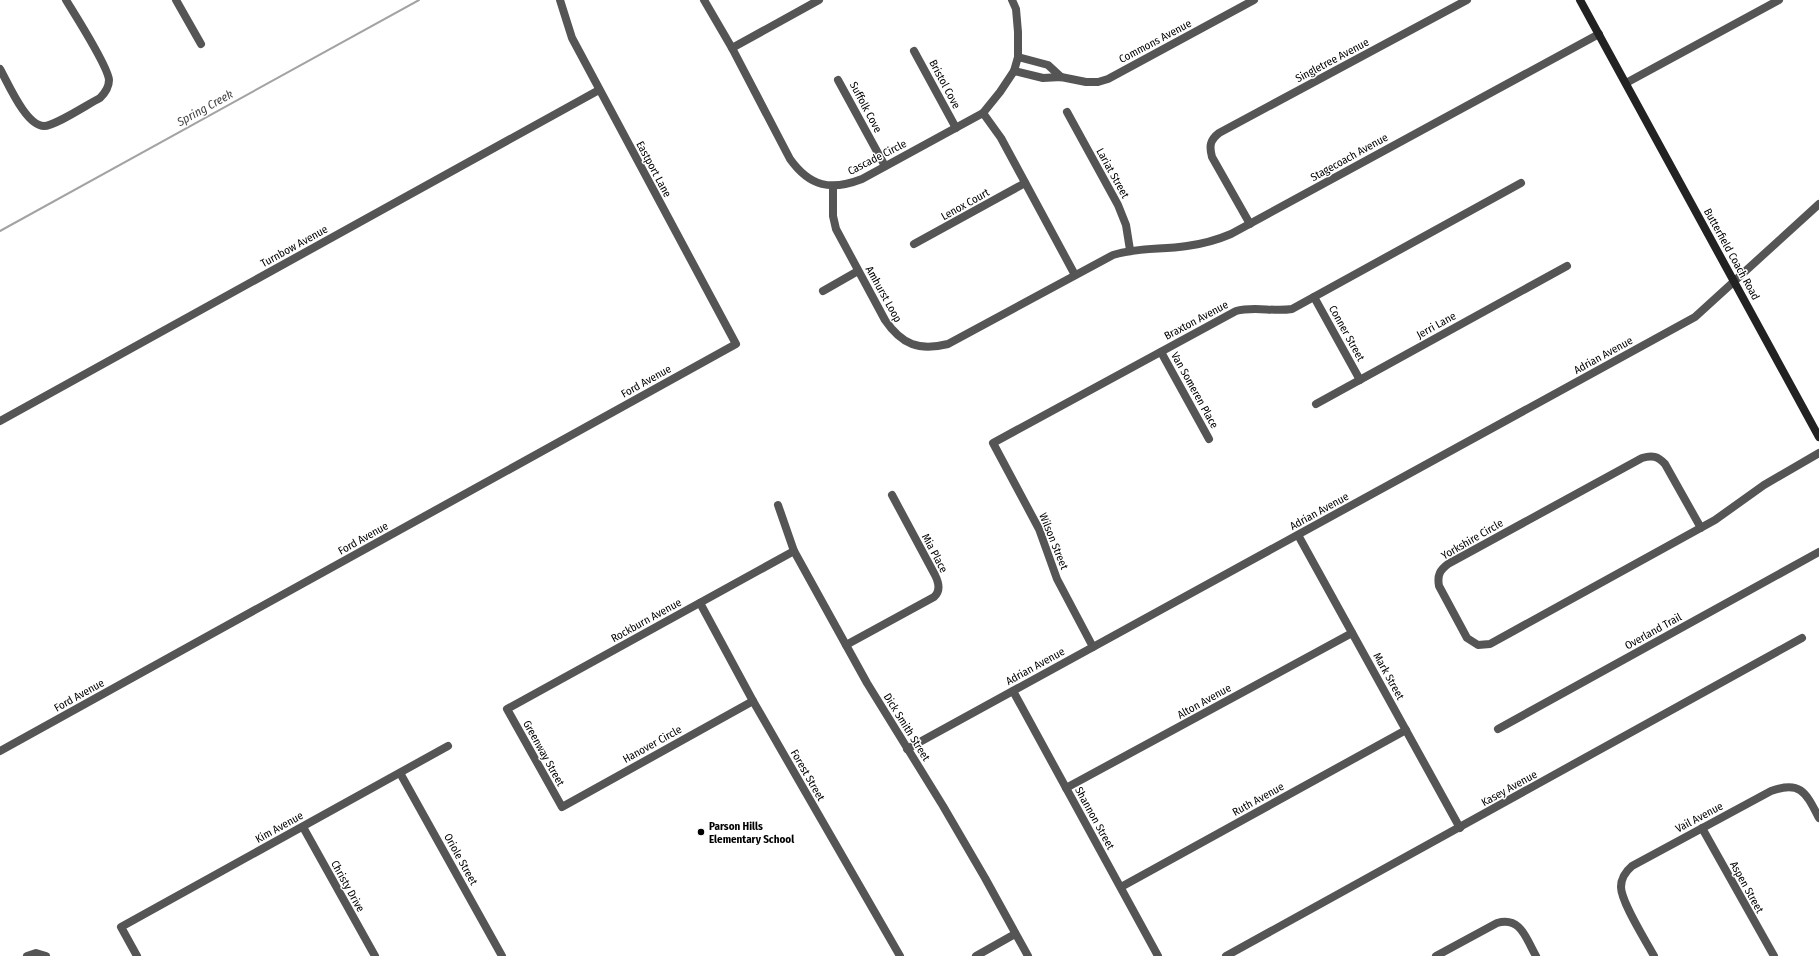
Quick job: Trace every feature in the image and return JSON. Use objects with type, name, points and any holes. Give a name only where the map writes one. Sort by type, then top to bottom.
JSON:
[{"type":"main road","name":"Butterfield Coach Road","points":[[1580,0],[1819,437]]},
{"type":"street","points":[[0,68],[27,116],[38,125],[51,125],[100,98],[106,92],[109,85],[107,71],[66,0]]},
{"type":"street","points":[[176,0],[201,44]]},
{"type":"street","name":"Eastport Lane","points":[[560,0],[572,38],[736,344]]},
{"type":"street","points":[[704,0],[732,48],[790,159],[798,170],[807,178],[819,184],[833,187]]},
{"type":"street","points":[[732,48],[820,0]]},
{"type":"street","name":"Cascade Circle","points":[[833,187],[848,184],[885,166],[983,113],[1000,92],[1014,71],[1018,57],[1016,9],[1012,0]]},
{"type":"street","name":"Commons Avenue","points":[[1014,71],[1043,78],[1061,77],[1086,82],[1098,82],[1108,79],[1254,0]]},
{"type":"street","name":"Singletree Avenue","points":[[1250,224],[1212,157],[1210,150],[1211,143],[1214,138],[1219,133],[1467,0]]},
{"type":"street","points":[[1626,83],[1780,0]]},
{"type":"street","name":"Stagecoach Avenue","points":[[1097,263],[1113,255],[1130,250],[1186,246],[1204,243],[1231,234],[1599,34]]},
{"type":"street","name":"Bristol Cove","points":[[914,50],[956,128]]},
{"type":"street","name":"Commons Avenue","points":[[1018,57],[1048,65],[1061,77]]},
{"type":"street","name":"Suffolk Cove","points":[[838,80],[885,166]]},
{"type":"street","name":"Turnbow Avenue","points":[[0,421],[599,90]]},
{"type":"street","name":"Lariat Street","points":[[1067,112],[1118,205],[1126,224],[1130,250]]},
{"type":"street","points":[[983,113],[1001,138],[1075,275]]},
{"type":"street","name":"Braxton Avenue","points":[[993,443],[1236,311],[1246,308],[1280,311],[1292,309],[1522,183]]},
{"type":"street","name":"Lenox Court","points":[[914,244],[1025,184]]},
{"type":"street","name":"Amhurst Loop","points":[[833,187],[833,216],[836,229],[892,331],[902,340],[912,345],[936,347],[948,344],[1097,263]]},
{"type":"street","name":"Adrian Avenue","points":[[907,749],[1695,317],[1819,204]]},
{"type":"street","name":"Jerri Lane","points":[[1316,404],[1567,266]]},
{"type":"street","points":[[823,291],[858,271]]},
{"type":"street","name":"Conner Street","points":[[1314,297],[1360,380]]},
{"type":"street","name":"Ford Avenue","points":[[0,751],[736,344]]},
{"type":"street","name":"Van Someren Place","points":[[1161,352],[1209,439]]},
{"type":"street","name":"Wilson Street","points":[[993,443],[1039,529],[1057,579],[1093,647]]},
{"type":"street","name":"Yorkshire Circle","points":[[1701,528],[1665,464],[1654,456],[1648,456],[1448,564],[1438,574],[1439,586],[1468,638],[1478,645],[1490,644],[1701,528],[1727,513],[1764,484],[1819,453]]},
{"type":"street","name":"Mia Place","points":[[846,645],[934,597],[938,591],[936,578],[892,495]]},
{"type":"street","name":"Dick Smith Street","points":[[778,505],[794,551],[846,645],[907,749],[986,878],[1028,956]]},
{"type":"street","name":"Mark Street","points":[[1298,535],[1460,828]]},
{"type":"street","name":"Rockburn Avenue","points":[[508,709],[794,551]]},
{"type":"street","name":"Overland Trail","points":[[1498,729],[1819,552]]},
{"type":"street","name":"Forest Street","points":[[700,603],[753,701],[900,956]]},
{"type":"street","name":"Alton Avenue","points":[[1066,788],[1352,633]]},
{"type":"street","name":"Kasey Avenue","points":[[1226,956],[1802,638]]},
{"type":"street","name":"Shannon Street","points":[[1013,691],[1158,956]]},
{"type":"street","name":"Hanover Circle","points":[[562,807],[753,701]]},
{"type":"street","name":"Greenway Street","points":[[508,709],[562,807]]},
{"type":"street","name":"Ruth Avenue","points":[[1121,887],[1406,730]]},
{"type":"street","name":"Kim Avenue","points":[[137,956],[121,927],[448,746]]},
{"type":"street","name":"Oriole Street","points":[[400,773],[502,956]]},
{"type":"street","name":"Vail Avenue","points":[[1654,956],[1625,902],[1621,889],[1623,877],[1632,866],[1771,791],[1791,786],[1800,789],[1806,794],[1819,818]]},
{"type":"street","name":"Christy Drive","points":[[303,827],[375,956]]},
{"type":"street","name":"Aspen Street","points":[[1702,828],[1774,956]]},
{"type":"street","points":[[1436,956],[1497,922],[1511,921],[1521,929],[1536,956]]},
{"type":"street","points":[[976,956],[1015,934]]},
{"type":"street","points":[[28,956],[44,955]]},
{"type":"waterway","name":"Spring Creek","points":[[0,231],[419,0]]},
{"type":"place","name":"Parson Hills Elementary School","points":[[701,832]]}]
